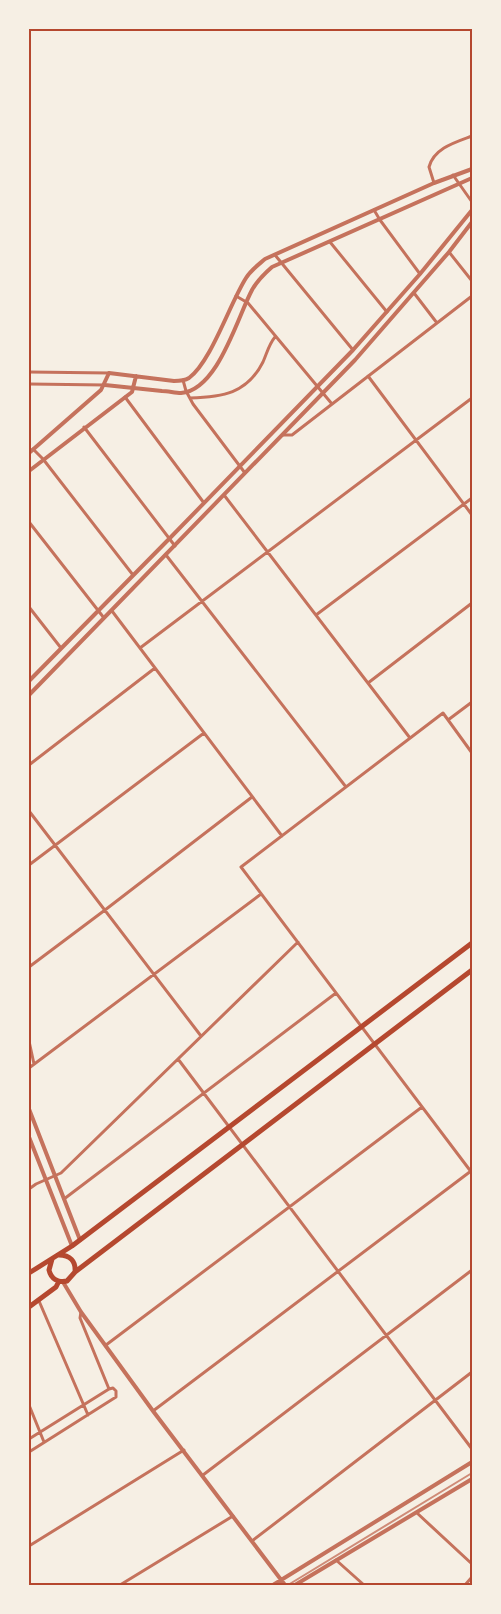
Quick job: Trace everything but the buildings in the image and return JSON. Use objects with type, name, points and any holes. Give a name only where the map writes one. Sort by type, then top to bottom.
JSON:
[{"type":"main road","points":[[29,1274],[72,1246],[472,943]]},
{"type":"main road","points":[[29,1308],[61,1282],[71,1278],[75,1272],[472,970]]},
{"type":"main road","points":[[59,1255],[68,1256],[72,1259],[75,1272]]},
{"type":"main road","points":[[53,1258],[48,1270],[52,1278],[61,1282]]},
{"type":"street","points":[[434,182],[429,167],[434,157],[452,143],[472,136]]},
{"type":"street","points":[[29,372],[109,373],[174,381],[183,380],[194,373],[203,362],[247,276],[265,259],[434,182],[472,169]]},
{"type":"street","points":[[453,175],[472,202]]},
{"type":"street","points":[[29,384],[105,385],[180,393],[194,389],[216,366],[246,302],[258,281],[272,267],[472,178]]},
{"type":"street","points":[[374,210],[420,274]]},
{"type":"street","points":[[29,682],[353,350],[420,274],[472,210]]},
{"type":"street","points":[[29,695],[355,360],[449,252],[472,222]]},
{"type":"street","points":[[330,242],[387,312]]},
{"type":"street","points":[[449,252],[472,281]]},
{"type":"street","points":[[275,255],[353,350]]},
{"type":"street","points":[[414,293],[436,323]]},
{"type":"street","points":[[236,296],[246,302],[332,404]]},
{"type":"street","points":[[283,435],[292,435],[472,296]]},
{"type":"street","points":[[190,398],[228,394],[245,385],[258,371],[275,337]]},
{"type":"street","points":[[29,453],[101,390],[109,373]]},
{"type":"street","points":[[29,471],[125,397],[134,388],[136,376]]},
{"type":"street","points":[[368,376],[472,515]]},
{"type":"street","points":[[183,380],[186,392],[245,474]]},
{"type":"street","points":[[125,397],[204,503]]},
{"type":"street","points":[[140,648],[472,398]]},
{"type":"street","points":[[84,427],[175,546]]},
{"type":"street","points":[[33,449],[43,459],[133,575]]},
{"type":"street","points":[[224,495],[410,738]]},
{"type":"street","points":[[316,615],[472,498]]},
{"type":"street","points":[[29,522],[104,618]]},
{"type":"street","points":[[166,555],[346,787]]},
{"type":"street","points":[[368,683],[472,603]]},
{"type":"street","points":[[29,606],[61,648]]},
{"type":"street","points":[[112,611],[282,836]]},
{"type":"street","points":[[29,765],[155,668]]},
{"type":"street","points":[[448,720],[472,702]]},
{"type":"street","points":[[153,1411],[472,1172],[241,867],[443,713],[472,753]]},
{"type":"street","points":[[29,865],[204,733]]},
{"type":"street","points":[[29,967],[252,797]]},
{"type":"street","points":[[29,810],[201,1036]]},
{"type":"street","points":[[29,1068],[261,894]]},
{"type":"street","points":[[29,1189],[45,1179],[61,1173],[298,942]]},
{"type":"street","points":[[64,1199],[336,993]]},
{"type":"street","points":[[29,1041],[34,1064]]},
{"type":"street","points":[[178,1059],[472,1450]]},
{"type":"street","points":[[106,1345],[422,1107]]},
{"type":"street","points":[[29,1109],[80,1240]]},
{"type":"street","points":[[29,1137],[72,1246]]},
{"type":"street","points":[[203,1476],[472,1270]]},
{"type":"street","points":[[61,1282],[153,1411],[285,1585]]},
{"type":"street","points":[[39,1301],[88,1415]]},
{"type":"street","points":[[81,1312],[80,1318],[109,1389]]},
{"type":"street","points":[[252,1541],[472,1372]]},
{"type":"street","points":[[29,1439],[109,1389],[113,1388],[116,1391],[116,1397],[29,1452]]},
{"type":"street","points":[[29,1405],[44,1442]]},
{"type":"street","points":[[29,1546],[184,1450]]},
{"type":"street","points":[[272,1585],[472,1462]]},
{"type":"street","points":[[295,1585],[472,1479]]},
{"type":"street","points":[[417,1513],[472,1564]]},
{"type":"street","points":[[120,1585],[234,1516]]},
{"type":"street","points":[[335,1560],[364,1585]]},
{"type":"street","points":[[464,1585],[472,1577]]},
{"type":"railway","points":[[288,1585],[472,1473]]}]
